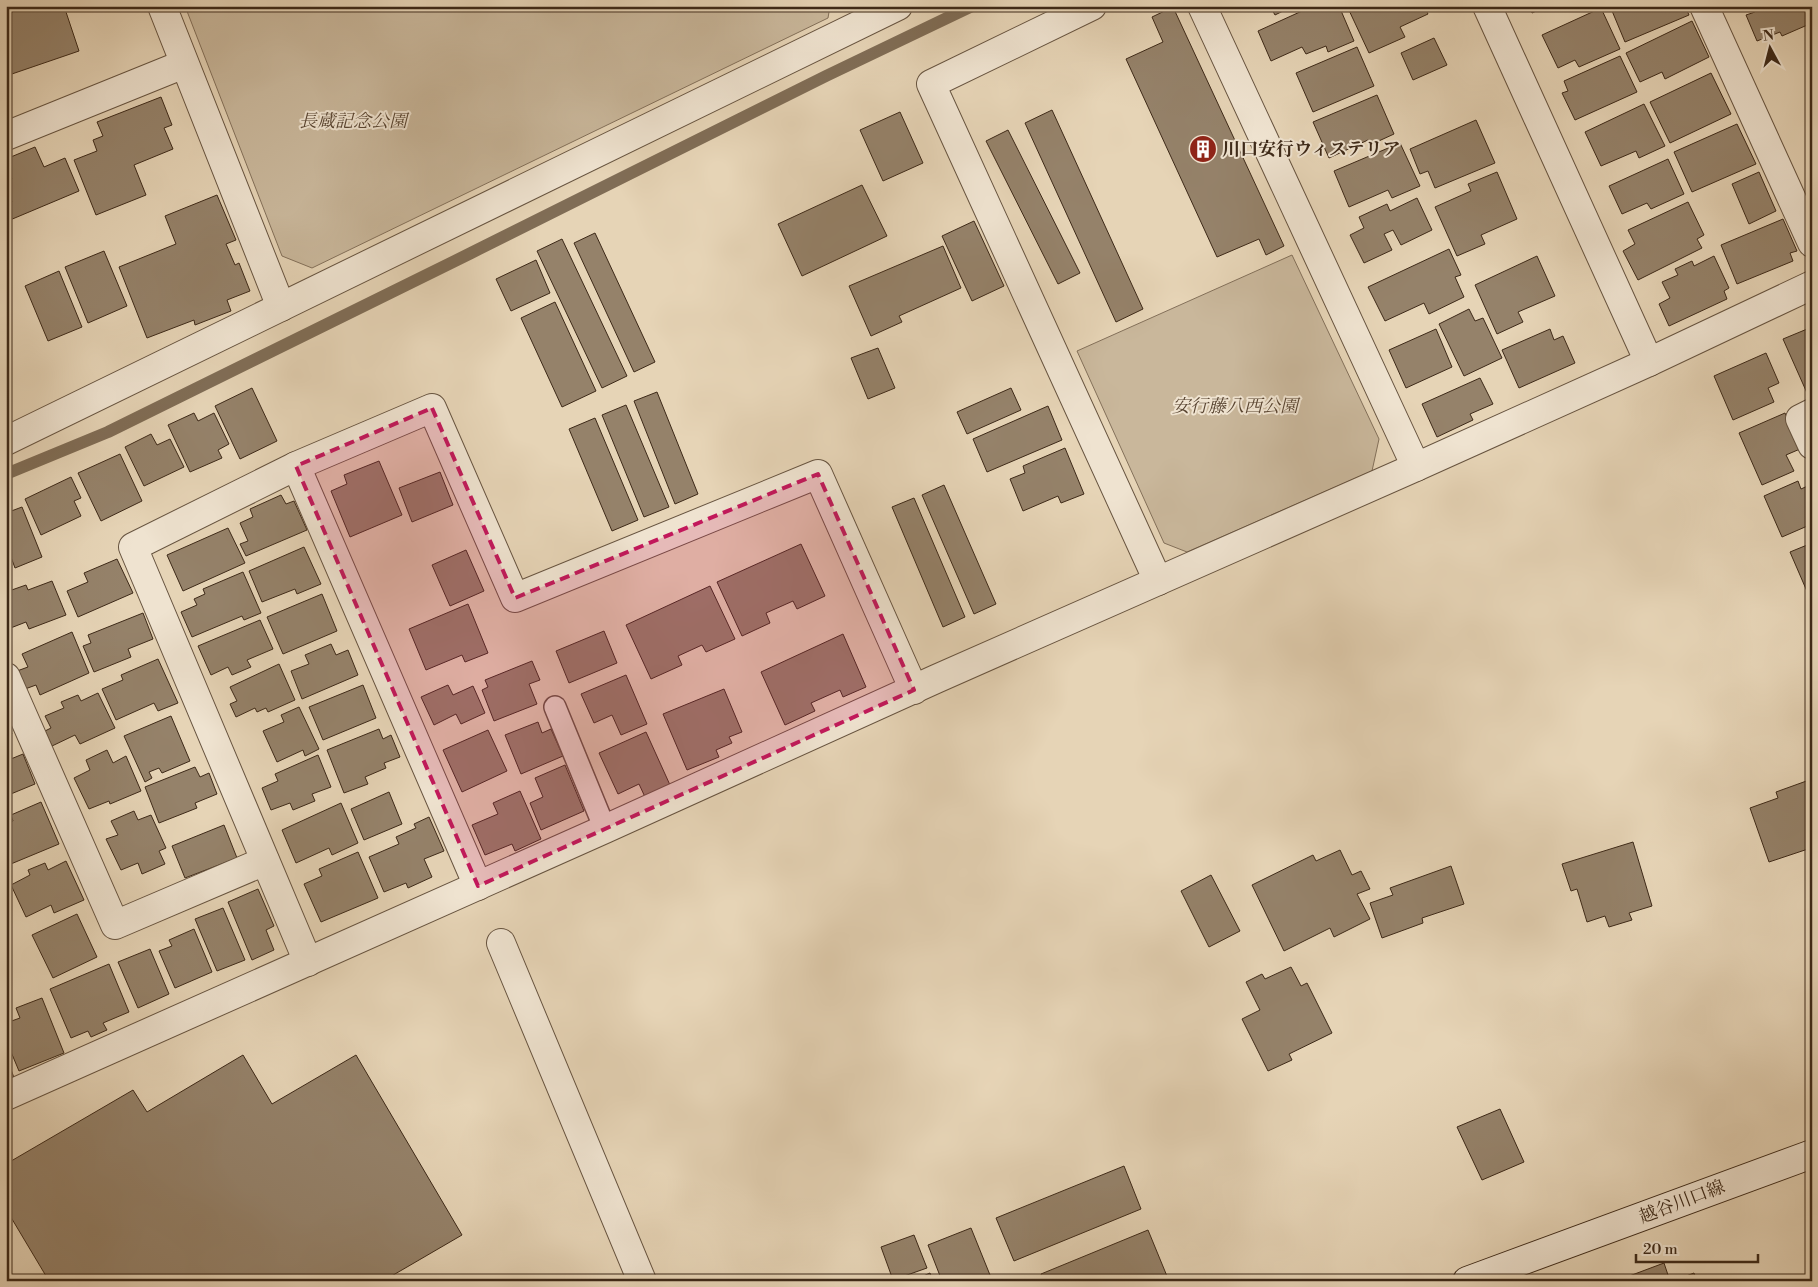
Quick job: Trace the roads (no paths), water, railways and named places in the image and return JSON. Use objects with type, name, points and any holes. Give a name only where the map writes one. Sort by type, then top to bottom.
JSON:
[{"type":"street","points":[[162,6],[282,307]]},
{"type":"street","points":[[6,441],[282,307],[868,13],[898,6]]},
{"type":"street","points":[[1092,6],[931,84],[1158,581]]},
{"type":"street","points":[[1202,6],[1416,467]]},
{"type":"street","points":[[1487,6],[1649,362]]},
{"type":"street","points":[[1705,6],[1812,235]]},
{"type":"street","points":[[1705,6],[1812,242]]},
{"type":"street","points":[[6,136],[184,64]]},
{"type":"street","points":[[6,1096],[1416,467],[1649,362],[1812,285]]},
{"type":"street","points":[[308,962],[133,547],[296,466],[432,408],[515,598],[818,474],[914,690]]},
{"type":"street","points":[[1812,413],[1800,419],[1812,445]]},
{"type":"street","points":[[296,466],[478,886]]},
{"type":"street","points":[[6,677],[115,925],[266,861]]},
{"type":"street","points":[[501,943],[642,1281]]},
{"type":"street","name":"越谷川口線","points":[[1467,1281],[1812,1154]]},
{"type":"lane","points":[[555,707],[605,830]]},
{"type":"waterway","points":[[6,474],[108,432],[826,76],[972,6]]},
{"type":"place","name":"川口安行ウィステリア","points":[[1203,149]]},
{"type":"park label","name":"長蔵記念公園","points":[[353,121]]},
{"type":"park label","name":"安行藤八西公園","points":[[1235,406]]}]
